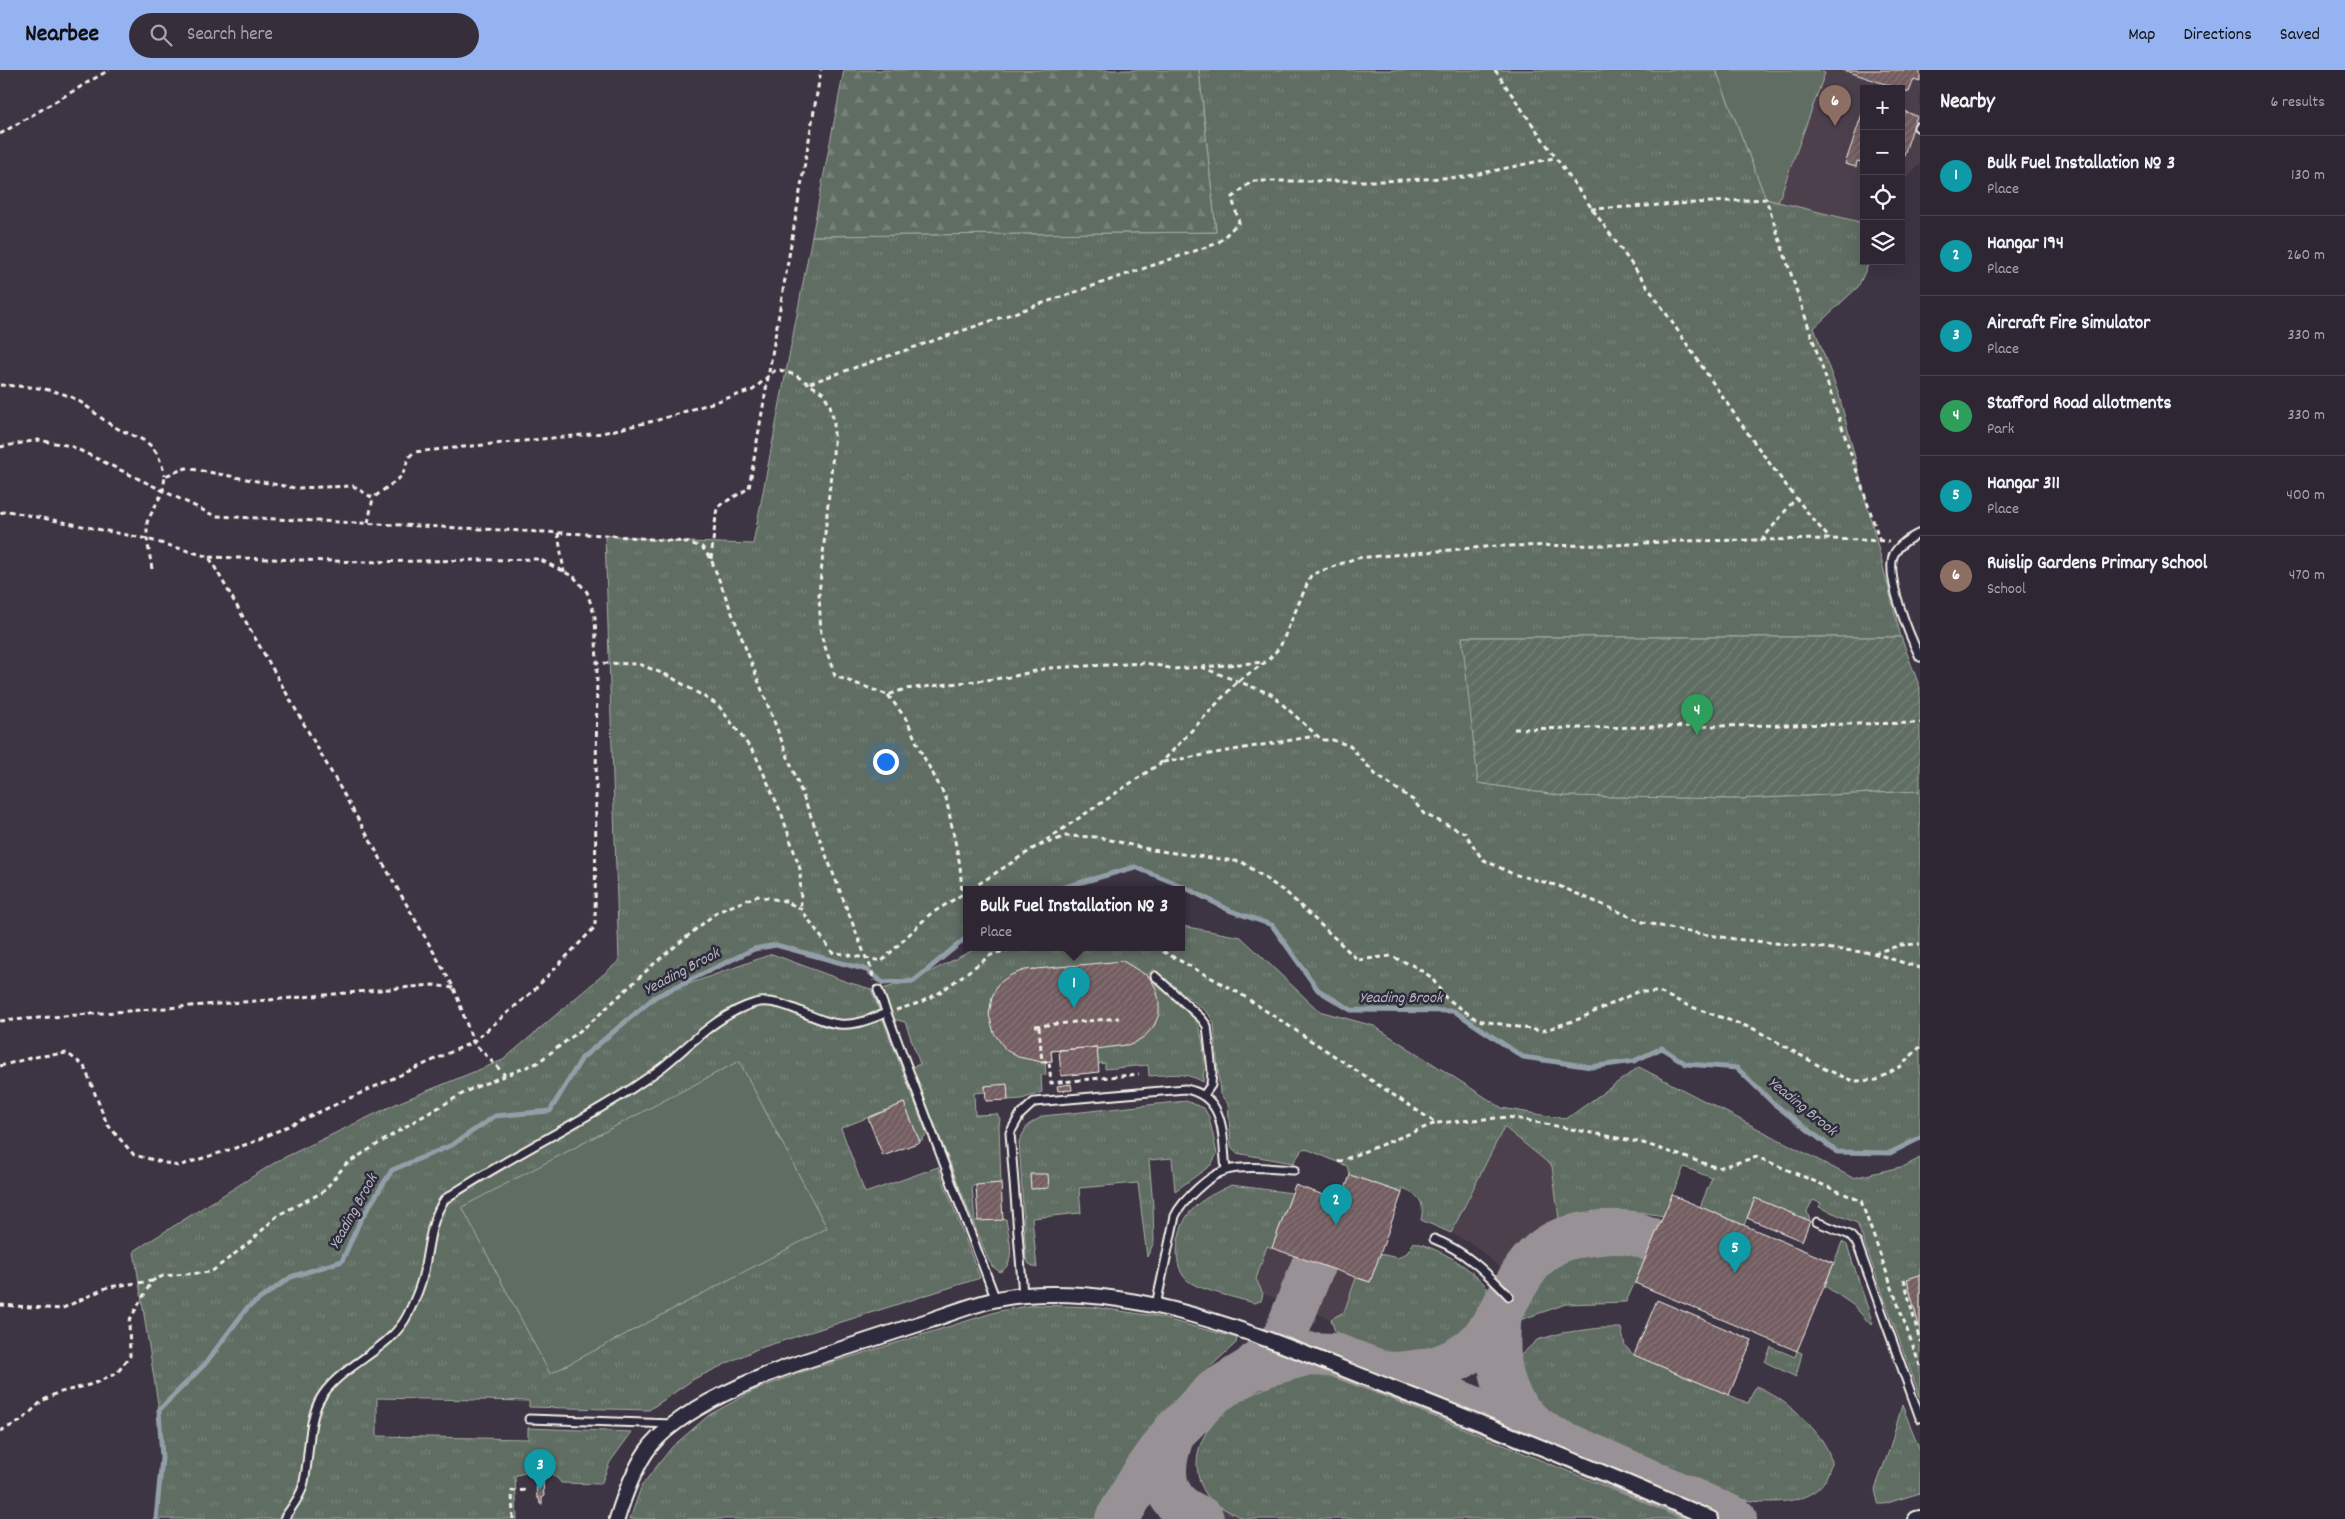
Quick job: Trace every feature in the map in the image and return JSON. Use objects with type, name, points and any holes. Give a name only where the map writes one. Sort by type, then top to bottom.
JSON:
[{"type":"street","points":[[617,1519],[631,1481],[647,1450],[674,1424],[729,1392],[790,1366],[996,1300],[1024,1295],[1097,1296],[1156,1305],[1246,1330],[1522,1439],[1710,1519]]},
{"type":"lane","points":[[1920,533],[1903,542],[1892,557],[1897,597],[1907,631],[1920,657]]},
{"type":"lane","points":[[1155,976],[1201,1018],[1207,1026],[1212,1071],[1211,1085],[1204,1095]]},
{"type":"lane","points":[[878,990],[996,1300]]},
{"type":"lane","points":[[284,1519],[302,1489],[310,1447],[311,1423],[320,1400],[334,1384],[393,1336],[406,1318],[417,1295],[424,1272],[436,1212],[445,1200],[627,1091],[663,1066],[700,1035],[739,1009],[758,1002],[775,1004],[803,1012],[818,1020],[838,1024],[857,1024],[886,1013]]},
{"type":"lane","points":[[1024,1295],[1010,1132],[1014,1123],[1026,1108],[1034,1102],[1185,1089],[1196,1090],[1212,1102],[1219,1115],[1226,1170]]},
{"type":"lane","points":[[1156,1305],[1175,1216],[1180,1206],[1205,1184],[1226,1170],[1254,1168],[1294,1170]]},
{"type":"lane","points":[[1817,1222],[1850,1235],[1857,1243],[1920,1418]]},
{"type":"lane","points":[[1434,1238],[1454,1247],[1472,1259],[1509,1296]]},
{"type":"lane","points":[[529,1419],[674,1424]]},
{"type":"path","points":[[0,134],[109,70]]},
{"type":"path","points":[[712,559],[716,507],[749,488],[821,70]]},
{"type":"path","points":[[1495,70],[1554,158],[1592,209],[1795,499],[1831,539]]},
{"type":"path","points":[[809,383],[1218,243],[1239,222],[1232,198],[1252,181],[1384,181],[1464,177],[1554,158]]},
{"type":"path","points":[[1592,209],[1766,199],[1880,541]]},
{"type":"path","points":[[0,1305],[61,1309],[108,1287],[152,1281],[163,1276],[211,1272],[250,1242],[278,1215],[323,1192],[346,1164],[413,1122],[471,1089],[537,1063],[589,1024],[656,962],[716,912],[757,896],[785,901],[801,909],[832,952],[882,961],[929,916],[962,895],[959,858],[946,798],[920,750],[907,720],[888,695],[835,676],[821,635],[819,594],[834,443],[834,422],[830,404],[823,393],[809,383],[780,370],[774,371],[753,390],[658,420],[602,433],[414,452],[409,457],[402,476],[372,498],[368,523]]},
{"type":"path","points":[[0,385],[61,392],[76,399],[114,427],[146,440],[159,458],[165,476],[163,491],[147,522],[147,539],[152,569]]},
{"type":"path","points":[[0,447],[38,440],[71,446],[215,516],[558,533],[686,542],[702,547],[712,559],[866,958],[872,969],[872,978]]},
{"type":"path","points":[[165,476],[186,468],[295,488],[353,486],[372,498]]},
{"type":"path","points":[[1760,541],[1795,499]]},
{"type":"path","points":[[0,513],[8,511],[147,539],[209,557],[362,562],[539,559],[574,577],[587,592],[595,617],[597,663],[595,928],[533,990],[474,1042],[251,1143],[178,1166],[134,1155],[107,1124],[84,1066],[67,1053],[34,1057],[0,1066]]},
{"type":"path","points":[[558,533],[564,572]]},
{"type":"path","points":[[976,886],[1162,762],[1237,682],[1267,662],[1280,647],[1295,607],[1311,575],[1356,558],[1497,546],[1831,539],[1903,542]]},
{"type":"path","points":[[209,557],[454,988],[474,1042],[505,1075]]},
{"type":"path","points":[[888,695],[905,688],[1010,677],[1047,668],[1146,663],[1174,669],[1267,662]]},
{"type":"path","points":[[597,663],[639,664],[669,676],[718,705],[755,754],[782,815],[800,869],[801,909]]},
{"type":"path","points":[[1201,667],[1271,694],[1315,736],[1322,740],[1333,740],[1350,746],[1375,774],[1413,800],[1424,814],[1465,833],[1482,859],[1512,874],[1559,886],[1643,922],[1683,931],[1735,939],[1873,953],[1920,968]]},
{"type":"path","points":[[1514,729],[1920,723]]},
{"type":"path","points":[[1162,762],[1315,736]]},
{"type":"path","points":[[1034,848],[1066,836],[1098,837],[1152,850],[1242,862],[1288,894],[1358,960],[1391,956],[1414,966],[1431,977],[1445,996],[1477,1020],[1542,1031],[1579,1020],[1638,992],[1659,992],[1689,1006],[1754,1028],[1825,1069],[1853,1081],[1877,1080],[1901,1066],[1920,1047]]},
{"type":"path","points":[[1873,953],[1901,945],[1920,944]]},
{"type":"path","points":[[886,1013],[919,1003],[938,993],[991,955],[1004,951]]},
{"type":"path","points":[[1162,951],[1239,993],[1436,1123]]},
{"type":"path","points":[[0,1021],[282,999],[433,984],[454,988]]},
{"type":"path","points":[[1119,1018],[1037,1026],[1042,1062],[1049,1061],[1051,1083],[1138,1074]]},
{"type":"path","points":[[1338,1162],[1436,1123],[1508,1117],[1643,1143],[1718,1168],[1757,1157],[1856,1198],[1864,1206],[1920,1366]]},
{"type":"path","points":[[1904,1280],[1920,1342]]},
{"type":"path","points":[[0,1431],[21,1422],[42,1401],[57,1393],[93,1384],[117,1373],[130,1356],[130,1321],[152,1281]]},
{"type":"path","points":[[513,1519],[512,1491],[527,1490]]},
{"type":"shaded area","points":[[1818,70],[1920,70],[1920,164],[1905,180],[1905,85],[1860,85],[1860,222],[1778,202],[1825,73]]},
{"type":"shaded area","points":[[1503,1127],[1552,1166],[1561,1240],[1542,1251],[1523,1270],[1517,1282],[1475,1246],[1451,1233]]},
{"type":"shaded area","points":[[1268,1246],[1356,1278],[1344,1313],[1331,1319],[1263,1294],[1256,1279]]},
{"type":"shaded area","points":[[1206,1494],[1252,1519],[1191,1519]]},
{"type":"green space","points":[[844,70],[1199,70],[1216,232],[812,236]]},
{"type":"green space","points":[[1199,70],[1716,70],[1766,199],[1860,222],[1860,265],[1868,265],[1858,287],[1814,328],[1839,395],[1901,637],[1463,637],[1479,783],[1563,796],[1737,799],[1920,791],[1920,1138],[1890,1153],[1837,1152],[1773,1103],[1737,1068],[1686,1064],[1662,1048],[1634,1061],[1591,1067],[1523,1057],[1454,1011],[1351,1010],[1318,990],[1272,925],[1231,911],[1185,886],[1135,867],[1068,886],[963,886],[963,940],[916,979],[971,951],[1185,951],[1185,927],[1241,937],[1319,1011],[1374,1026],[1502,1108],[1566,1119],[1639,1067],[1853,1178],[1905,1166],[1920,1158],[1920,1397],[1857,1223],[1819,1207],[1821,1203],[1813,1200],[1807,1211],[1810,1221],[1755,1198],[1744,1225],[1700,1207],[1712,1178],[1684,1167],[1663,1216],[1611,1210],[1585,1212],[1559,1219],[1552,1166],[1504,1127],[1451,1233],[1421,1220],[1422,1204],[1414,1194],[1403,1189],[1402,1193],[1350,1175],[1347,1166],[1304,1148],[1293,1163],[1236,1153],[1231,1146],[1228,1104],[1220,1094],[1214,1023],[1208,1013],[1153,969],[1147,976],[1184,1007],[1196,1021],[1204,1055],[1203,1082],[1183,1075],[1149,1076],[1148,1065],[1105,1069],[1105,1063],[1098,1064],[1097,1047],[1051,1051],[1052,1061],[1045,1062],[1046,1075],[1041,1075],[1042,1092],[1022,1099],[1008,1100],[1007,1085],[985,1086],[985,1092],[974,1093],[975,1115],[997,1114],[1000,1119],[1001,1183],[972,1186],[975,1221],[1006,1219],[1010,1240],[1010,1255],[1006,1268],[1000,1272],[992,1266],[987,1257],[912,1067],[920,1064],[905,1022],[893,1019],[882,989],[910,981],[883,983],[867,970],[776,945],[754,949],[661,994],[772,954],[871,989],[927,1134],[920,1142],[904,1103],[841,1128],[865,1193],[938,1167],[980,1278],[757,1349],[694,1379],[649,1410],[529,1407],[529,1401],[377,1398],[377,1436],[528,1439],[528,1428],[632,1432],[610,1462],[601,1484],[561,1483],[552,1475],[540,1472],[527,1472],[515,1476],[517,1519],[156,1519],[162,1458],[159,1410],[134,1251],[279,1160],[400,1102],[503,1060],[619,961],[605,535],[686,542],[753,544],[812,236],[1216,232]]},
{"type":"green space","points":[[1716,70],[1818,70],[1825,73],[1778,202],[1766,199]]},
{"type":"green space","points":[[1462,637],[1901,637],[1920,688],[1920,791],[1737,799],[1563,796],[1478,783]]},
{"type":"green space","points":[[739,1061],[827,1228],[550,1374],[462,1207]]},
{"type":"green space","points":[[1186,1101],[1204,1108],[1209,1117],[1217,1154],[1211,1165],[1175,1191],[1172,1158],[1149,1160],[1154,1242],[1147,1257],[1138,1183],[1079,1188],[1081,1213],[1032,1218],[1037,1268],[1029,1264],[1026,1258],[1019,1141],[1028,1125],[1043,1116]]},
{"type":"green space","points":[[1231,1185],[1292,1193],[1272,1248],[1267,1246],[1256,1279],[1263,1294],[1261,1301],[1254,1303],[1213,1292],[1191,1283],[1184,1277],[1177,1258],[1179,1237],[1186,1217],[1200,1202]]},
{"type":"green space","points":[[1414,1242],[1435,1250],[1463,1265],[1487,1287],[1487,1302],[1479,1317],[1459,1336],[1433,1349],[1419,1353],[1394,1354],[1380,1351],[1335,1332],[1331,1319],[1344,1312],[1356,1278],[1370,1282],[1380,1254],[1398,1258],[1407,1253]]},
{"type":"green space","points":[[1842,1242],[1847,1245],[1873,1324],[1871,1325],[1853,1305],[1825,1286]]},
{"type":"green space","points":[[1617,1247],[1649,1251],[1626,1302],[1566,1304],[1517,1321],[1534,1289],[1554,1267],[1581,1253]]},
{"type":"green space","points":[[1034,1305],[1093,1307],[1154,1316],[1237,1338],[1236,1343],[1183,1392],[1135,1450],[1098,1519],[630,1519],[642,1485],[672,1447],[709,1415],[753,1391],[802,1372],[999,1311]]},
{"type":"green space","points":[[1600,1328],[1621,1328],[1625,1346],[1634,1355],[1748,1403],[1756,1386],[1778,1398],[1813,1428],[1828,1451],[1831,1465],[1823,1484],[1804,1497],[1793,1500],[1768,1502],[1745,1500],[1561,1422],[1552,1416],[1532,1394],[1521,1367],[1520,1356],[1537,1340],[1562,1333]]},
{"type":"green space","points":[[1771,1347],[1795,1357],[1797,1351],[1802,1353],[1796,1377],[1765,1362]]},
{"type":"green space","points":[[1302,1374],[1330,1374],[1685,1519],[1244,1519],[1214,1503],[1205,1492],[1200,1482],[1197,1467],[1201,1444],[1209,1428],[1235,1404],[1269,1387]]},
{"type":"green space","points":[[1902,1405],[1920,1450],[1920,1493],[1884,1504],[1878,1504],[1875,1489],[1890,1448]]},
{"type":"building","points":[[1843,70],[1920,70],[1920,81],[1914,79],[1909,92],[1905,91],[1905,85],[1888,85]]},
{"type":"building","points":[[1905,112],[1917,116],[1905,152]]},
{"type":"building","points":[[1860,120],[1860,162],[1857,161],[1856,167],[1845,164]]},
{"type":"building","points":[[1123,961],[1149,977],[1156,988],[1159,1001],[1159,1014],[1154,1026],[1145,1036],[1133,1044],[1097,1049],[1097,1047],[1051,1051],[1052,1061],[1042,1062],[1018,1057],[1006,1050],[994,1033],[989,1015],[992,997],[998,984],[1011,975],[1025,970]]},
{"type":"building","points":[[1097,1047],[1099,1072],[1061,1076],[1059,1050]]},
{"type":"building","points":[[1007,1084],[1008,1100],[986,1101],[985,1086]]},
{"type":"building","points":[[1071,1084],[1072,1090],[1058,1091],[1057,1086]]},
{"type":"building","points":[[904,1103],[920,1142],[883,1156],[868,1118]]},
{"type":"building","points":[[1030,1174],[1048,1174],[1049,1188],[1031,1189]]},
{"type":"building","points":[[1350,1175],[1402,1193],[1370,1282],[1272,1248],[1295,1185],[1341,1201]]},
{"type":"building","points":[[1001,1183],[1003,1220],[978,1221],[976,1185]]},
{"type":"building","points":[[1672,1195],[1834,1263],[1797,1351],[1635,1283]]},
{"type":"building","points":[[1755,1198],[1810,1221],[1802,1241],[1747,1218]]},
{"type":"building","points":[[1920,1275],[1920,1331],[1907,1279]]},
{"type":"building","points":[[1657,1300],[1752,1340],[1729,1395],[1634,1355]]},
{"type":"building","points":[[543,1481],[544,1497],[542,1497],[542,1504],[540,1504],[539,1498],[537,1498],[536,1482]]},
{"type":"waterway","name":"Yeading Brook","points":[[1068,886],[1135,867],[1182,886]]},
{"type":"waterway","name":"Yeading Brook","points":[[1185,888],[1231,911],[1272,925],[1318,990],[1351,1010],[1454,1011],[1523,1057],[1591,1067],[1634,1061],[1662,1048],[1686,1064],[1737,1068],[1773,1103],[1837,1152],[1890,1153],[1920,1138]]},
{"type":"waterway","name":"Yeading Brook","points":[[156,1519],[162,1458],[159,1410],[205,1364],[247,1308],[291,1277],[342,1261],[360,1221],[392,1170],[452,1145],[495,1116],[550,1111],[582,1058],[655,997],[754,949],[776,945],[867,970],[883,983],[914,981],[963,940]]},
{"type":"taxiway","points":[[1388,1374],[1437,1368],[1448,1364],[1469,1351],[1490,1330],[1525,1271],[1535,1258],[1548,1247],[1571,1237],[1616,1232],[1639,1235],[1653,1241]]},
{"type":"taxiway","points":[[1251,1369],[1284,1338],[1314,1263]]},
{"type":"taxiway","points":[[1500,1313],[1498,1348],[1503,1380],[1509,1396],[1517,1409],[1529,1422],[1544,1433]]},
{"type":"taxiway","points":[[1117,1519],[1143,1475],[1173,1433],[1215,1391],[1251,1369],[1305,1354],[1335,1355],[1386,1374],[1557,1440],[1735,1519]]},
{"type":"taxiway","points":[[1173,1434],[1167,1453],[1165,1473],[1169,1491],[1181,1507],[1202,1519]]},
{"type":"place","name":"Ruislip Gardens Primary School","points":[[1835,126]]},
{"type":"place","name":"Stafford Road allotments","points":[[1697,735]]},
{"type":"place","name":"Bulk Fuel Installation № 3","points":[[1074,1008]]},
{"type":"place","name":"Hangar 194","points":[[1336,1225]]},
{"type":"place","name":"Hangar 311","points":[[1735,1273]]},
{"type":"place","name":"Aircraft Fire Simulator","points":[[540,1490]]}]
